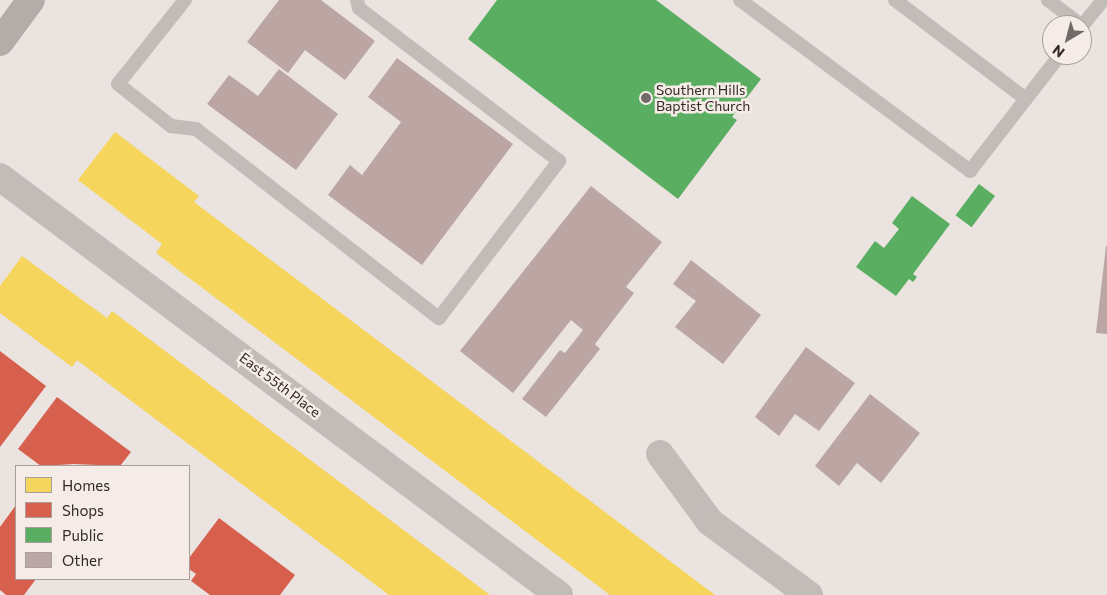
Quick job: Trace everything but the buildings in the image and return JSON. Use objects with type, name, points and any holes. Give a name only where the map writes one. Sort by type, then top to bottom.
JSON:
[{"type":"main road","points":[[0,42],[31,0]]},
{"type":"street","name":"East 55th Place","points":[[0,177],[559,595]]},
{"type":"street","points":[[660,454],[710,522],[809,595]]},
{"type":"lane","points":[[185,0],[118,84],[171,126],[196,129],[439,318],[559,161],[359,8],[357,0]]},
{"type":"lane","points":[[740,0],[970,171],[1052,65]]},
{"type":"lane","points":[[895,0],[1026,99]]},
{"type":"lane","points":[[1048,0],[1067,15]]},
{"type":"lane","points":[[1090,15],[1102,0]]},
{"type":"place","name":"Southern Hills Baptist Church","points":[[646,98]]}]
